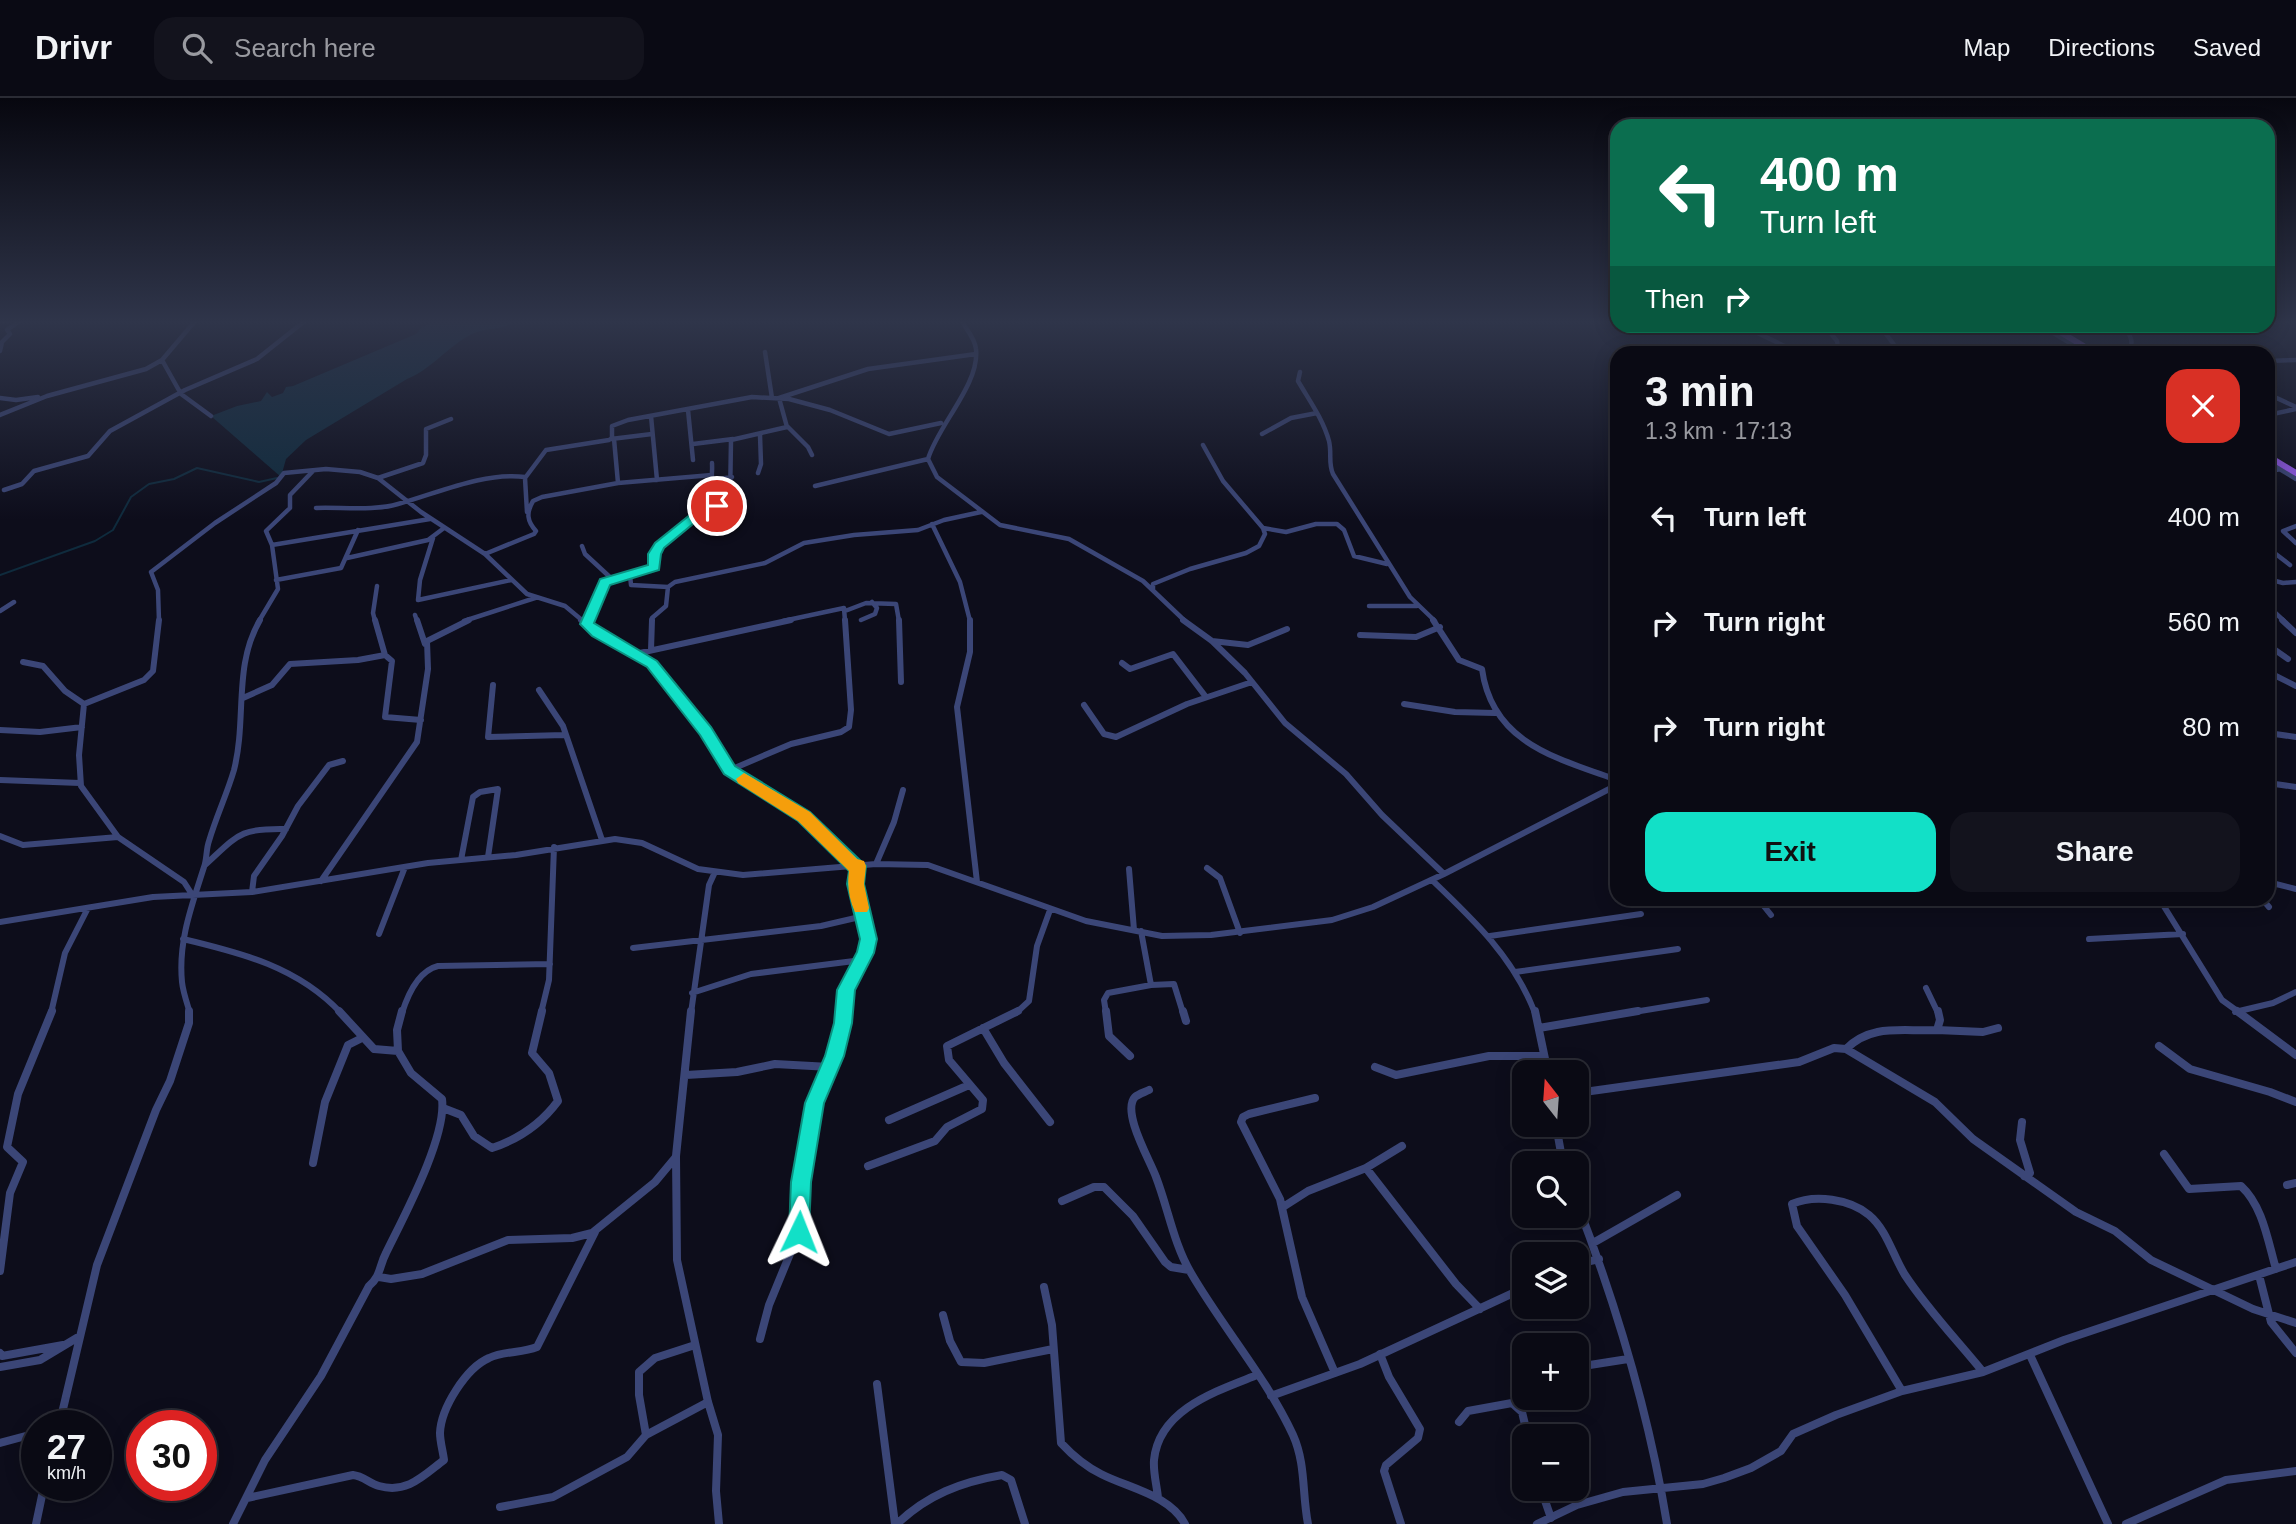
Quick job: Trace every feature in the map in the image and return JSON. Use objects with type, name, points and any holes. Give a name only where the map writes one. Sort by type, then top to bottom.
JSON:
[{"type":"main road","points":[[2275,458],[2296,471]]},
{"type":"street","points":[[0,398],[16,400],[47,396],[84,387]]},
{"type":"street","points":[[177,387],[181,394],[211,416]]},
{"type":"street","points":[[4,490],[19,485],[37,470],[88,456],[110,431],[197,387]]},
{"type":"street","points":[[769,387],[772,398]]},
{"type":"street","points":[[779,398],[814,387]]},
{"type":"street","points":[[964,387],[960,399],[941,423],[928,459],[937,477],[981,512],[1008,528],[1069,539],[1143,580],[1194,630],[1212,641],[1252,682],[1285,723],[1346,774],[1390,823],[1444,874]]},
{"type":"street","points":[[1301,387],[1317,413],[1330,444],[1329,464],[1333,474],[1387,564],[1417,606],[1429,613],[1440,627],[1459,660],[1482,669],[1482,680],[1495,713],[1526,742],[1610,779]]},
{"type":"street","points":[[0,415],[47,396]]},
{"type":"street","points":[[618,483],[612,439],[613,424],[749,397],[779,398],[830,410],[889,433],[941,423]]},
{"type":"street","points":[[779,398],[787,426],[812,455]]},
{"type":"street","points":[[2275,398],[2296,408]]},
{"type":"street","points":[[2275,413],[2296,408]]},
{"type":"street","points":[[688,410],[693,460]]},
{"type":"street","points":[[1262,434],[1291,418],[1317,413]]},
{"type":"street","points":[[650,416],[657,480]]},
{"type":"street","points":[[378,478],[423,463],[426,455],[426,429],[452,419]]},
{"type":"street","points":[[693,444],[760,435],[787,426]]},
{"type":"street","points":[[485,554],[536,531],[529,524],[525,477],[545,450],[652,434]]},
{"type":"street","points":[[758,473],[761,464],[760,435]]},
{"type":"street","points":[[706,506],[727,504],[731,498],[730,442],[734,439]]},
{"type":"street","points":[[1153,589],[1153,584],[1190,569],[1246,553],[1259,546],[1265,534],[1263,528],[1223,481],[1203,445]]},
{"type":"street","points":[[815,486],[928,459]]},
{"type":"street","points":[[587,624],[605,582],[654,567],[657,548],[701,513],[713,488],[712,463]]},
{"type":"street","points":[[2275,466],[2296,479]]},
{"type":"street","points":[[2275,470],[2280,469]]},
{"type":"street","points":[[85,704],[144,680],[153,671],[159,633],[158,590],[151,572],[215,523],[276,483],[283,474],[313,471],[337,470],[378,478],[430,519],[485,554],[527,594],[565,606],[597,633],[652,664],[705,731],[730,770],[804,817],[855,866],[855,884],[868,939],[862,960],[846,990],[843,1023],[830,1067],[814,1103],[801,1182],[799,1232],[769,1305],[760,1339]]},
{"type":"street","points":[[61,1410],[97,1265],[156,1110],[170,1081],[189,1023],[190,1015],[181,982],[183,939],[193,897],[205,865],[208,843],[234,768],[243,698],[240,683],[248,640],[278,589],[272,545],[266,531],[290,508],[288,504],[292,491],[313,471]]},
{"type":"street","points":[[316,508],[377,507],[507,475],[525,477]]},
{"type":"street","points":[[527,512],[533,501],[542,497],[618,483],[732,477]]},
{"type":"street","points":[[630,575],[631,585],[636,587],[668,587],[682,580],[765,563],[804,543],[854,535],[918,530],[981,512]]},
{"type":"street","points":[[272,545],[430,519]]},
{"type":"street","points":[[932,524],[966,597],[971,622],[971,647],[958,689],[957,707],[967,803],[967,830],[977,882]]},
{"type":"street","points":[[1263,528],[1286,531],[1316,524],[1337,524],[1344,530],[1354,556],[1387,564]]},
{"type":"street","points":[[2296,526],[2283,530],[2296,543]]},
{"type":"street","points":[[347,558],[433,538],[444,528]]},
{"type":"street","points":[[276,580],[341,568],[358,530]]},
{"type":"street","points":[[433,538],[415,596],[418,600],[511,580]]},
{"type":"street","points":[[582,546],[585,554],[612,579]]},
{"type":"street","points":[[2275,553],[2294,565]]},
{"type":"street","points":[[2275,581],[2296,582]]},
{"type":"street","points":[[377,586],[373,613],[385,655],[392,662],[385,717],[421,720]]},
{"type":"street","points":[[651,650],[652,618],[666,606],[668,587]]},
{"type":"street","points":[[425,644],[430,638],[459,622],[502,611],[536,598]]},
{"type":"street","points":[[0,611],[13,602]]},
{"type":"street","points":[[845,611],[856,605],[872,602],[890,602],[899,609],[901,682]]},
{"type":"street","points":[[861,620],[875,614],[877,608],[872,602]]},
{"type":"street","points":[[1369,606],[1417,606]]},
{"type":"street","points":[[635,654],[844,608],[849,727],[841,732],[791,744],[730,770]]},
{"type":"street","points":[[2275,613],[2296,634]]},
{"type":"street","points":[[321,881],[417,742],[429,656],[415,615]]},
{"type":"street","points":[[1360,635],[1416,637],[1440,627]]},
{"type":"street","points":[[1212,641],[1248,645],[1287,629]]},
{"type":"street","points":[[2275,650],[2288,659]]},
{"type":"street","points":[[1122,663],[1130,669],[1172,654],[1206,697]]},
{"type":"street","points":[[243,698],[272,685],[290,664],[358,660],[385,655]]},
{"type":"street","points":[[23,662],[43,666],[65,691],[85,704]]},
{"type":"street","points":[[2275,676],[2296,686]]},
{"type":"street","points":[[1084,705],[1104,734],[1116,737],[1206,697],[1252,682]]},
{"type":"street","points":[[493,685],[488,737],[564,735]]},
{"type":"street","points":[[539,690],[560,721],[602,840]]},
{"type":"street","points":[[85,704],[79,755],[80,783],[98,814],[118,836],[184,882],[193,897]]},
{"type":"street","points":[[1404,704],[1455,712],[1495,713]]},
{"type":"street","points":[[0,730],[40,732],[82,727]]},
{"type":"street","points":[[2275,734],[2296,737]]},
{"type":"street","points":[[252,892],[254,876],[298,806],[329,765],[343,761]]},
{"type":"street","points":[[0,780],[80,783]]},
{"type":"street","points":[[2275,784],[2296,788]]},
{"type":"street","points":[[0,922],[153,897],[252,892],[405,867],[602,840],[642,843],[686,866],[715,872],[768,875],[876,864],[928,865],[1050,911],[1137,931],[1175,936],[1240,933],[1332,919],[1373,907],[1444,874],[1610,786]]},
{"type":"street","points":[[461,860],[472,797],[480,792],[498,789],[488,857]]},
{"type":"street","points":[[876,864],[894,822],[903,790]]},
{"type":"street","points":[[205,865],[240,831],[256,828],[286,829]]},
{"type":"street","points":[[0,836],[23,845],[118,836]]},
{"type":"street","points":[[443,1108],[461,1115],[474,1136],[492,1148],[506,1144],[548,1115],[558,1101],[549,1073],[535,1057],[532,1048],[548,987],[554,847]]},
{"type":"street","points":[[379,934],[405,867]]},
{"type":"street","points":[[1129,869],[1137,931],[1151,985]]},
{"type":"street","points":[[1207,869],[1214,871],[1220,878],[1240,933]]},
{"type":"street","points":[[715,872],[709,885],[692,993],[676,1156],[677,1260],[687,1294],[708,1402],[718,1435],[716,1491],[719,1524]]},
{"type":"street","points":[[1432,880],[1490,936],[1515,972],[1530,998],[1545,1060]]},
{"type":"street","points":[[2275,884],[2296,889]]},
{"type":"street","points":[[1764,906],[1771,915]]},
{"type":"street","points":[[2164,906],[2216,990],[2235,1012],[2296,1055]]},
{"type":"street","points":[[0,1271],[10,1193],[23,1162],[7,1146],[16,1100],[46,1033],[65,953],[88,908]]},
{"type":"street","points":[[868,1166],[935,1141],[952,1124],[978,1113],[984,1105],[983,1100],[949,1060],[947,1046],[1016,1013],[1029,1001],[1037,946],[1050,911]]},
{"type":"street","points":[[1490,936],[1641,915]]},
{"type":"street","points":[[633,948],[821,926],[864,916]]},
{"type":"street","points":[[2089,939],[2183,934]]},
{"type":"street","points":[[183,939],[253,959],[297,978],[324,997],[374,1049],[398,1051]]},
{"type":"street","points":[[1515,972],[1678,949]]},
{"type":"street","points":[[692,993],[716,983],[771,971],[862,960]]},
{"type":"street","points":[[233,1524],[265,1460],[321,1376],[369,1286],[379,1277],[384,1256],[402,1224],[436,1138],[443,1108],[442,1098],[411,1073],[398,1051],[395,1037],[399,1020],[427,969],[438,966],[550,964]]},
{"type":"street","points":[[1130,1056],[1109,1036],[1105,996],[1151,985],[1174,984],[1186,1021]]},
{"type":"street","points":[[1926,988],[1940,1017],[1941,1024],[1937,1030]]},
{"type":"street","points":[[2235,1012],[2273,1003],[2296,992]]},
{"type":"street","points":[[1539,1028],[1707,1000]]},
{"type":"street","points":[[983,1028],[1004,1063],[1039,1104],[1050,1122]]},
{"type":"street","points":[[1846,1049],[1857,1036],[1870,1032],[1909,1028],[1983,1032],[1998,1028]]},
{"type":"street","points":[[313,1163],[325,1102],[346,1048],[362,1038]]},
{"type":"street","points":[[2159,1046],[2186,1068],[2274,1093],[2296,1102]]},
{"type":"street","points":[[1589,1091],[1799,1062],[1833,1048],[1846,1049],[1936,1102],[1973,1139],[2076,1212],[2115,1231],[2151,1260],[2213,1292],[2296,1323]]},
{"type":"street","points":[[1375,1067],[1396,1075],[1489,1056],[1544,1056]]},
{"type":"street","points":[[686,1075],[737,1072],[775,1064],[830,1067]]},
{"type":"street","points":[[889,1120],[969,1085]]},
{"type":"street","points":[[1149,1090],[1135,1097],[1132,1103],[1133,1121],[1189,1270],[1271,1396],[1293,1436],[1303,1465],[1308,1524]]},
{"type":"street","points":[[1315,1098],[1249,1114],[1243,1116],[1241,1122],[1283,1207],[1302,1297],[1335,1373]]},
{"type":"street","points":[[2022,1122],[2020,1140],[2030,1173],[2024,1176]]},
{"type":"street","points":[[1283,1207],[1308,1192],[1366,1168],[1402,1146]]},
{"type":"street","points":[[2164,1154],[2189,1189],[2241,1186],[2247,1189],[2276,1269]]},
{"type":"street","points":[[247,1498],[354,1475],[362,1476],[368,1483],[383,1487],[412,1485],[444,1460],[440,1430],[458,1387],[468,1374],[485,1360],[537,1347],[595,1232],[653,1184],[676,1156]]},
{"type":"street","points":[[1366,1168],[1456,1284],[1480,1309]]},
{"type":"street","points":[[2287,1185],[2296,1183]]},
{"type":"street","points":[[1062,1201],[1094,1187],[1104,1187],[1133,1216],[1165,1262],[1171,1267],[1189,1270]]},
{"type":"street","points":[[1593,1242],[1677,1195]]},
{"type":"street","points":[[1902,1391],[1845,1295],[1797,1226],[1792,1210],[1793,1204],[1798,1200],[1835,1201],[1872,1217],[1908,1280],[1983,1372]]},
{"type":"street","points":[[1587,1228],[1611,1292],[1649,1435],[1667,1524]]},
{"type":"street","points":[[379,1277],[401,1277],[442,1267],[499,1242],[519,1238],[577,1237],[595,1232]]},
{"type":"street","points":[[1589,1261],[1599,1259]]},
{"type":"street","points":[[1537,1524],[1577,1506],[1623,1492],[1703,1484],[1751,1468],[1782,1451],[1793,1434],[1902,1391],[1983,1372],[2064,1340],[2296,1262]]},
{"type":"street","points":[[2259,1275],[2268,1314],[2275,1330],[2296,1353]]},
{"type":"street","points":[[1044,1287],[1054,1349],[1061,1443],[1099,1472],[1158,1499],[1179,1512],[1185,1524]]},
{"type":"street","points":[[1271,1396],[1380,1354],[1512,1294]]},
{"type":"street","points":[[943,1315],[950,1341],[961,1362],[984,1363],[1054,1349]]},
{"type":"street","points":[[0,1367],[40,1360],[80,1335]]},
{"type":"street","points":[[0,1353],[2,1356],[67,1344]]},
{"type":"street","points":[[646,1435],[637,1373],[641,1365],[661,1355],[695,1345]]},
{"type":"street","points":[[1380,1354],[1420,1429],[1418,1438],[1386,1465],[1384,1471],[1401,1524]]},
{"type":"street","points":[[2030,1355],[2108,1524]]},
{"type":"street","points":[[1589,1365],[1628,1359]]},
{"type":"street","points":[[1158,1499],[1154,1456],[1167,1427],[1189,1404],[1257,1376]]},
{"type":"street","points":[[877,1384],[896,1524]]},
{"type":"street","points":[[500,1507],[553,1497],[627,1457],[646,1435],[708,1402]]},
{"type":"street","points":[[1459,1422],[1468,1411],[1512,1403],[1522,1412],[1525,1424]]},
{"type":"street","points":[[0,1443],[21,1437]]},
{"type":"street","points":[[2126,1524],[2225,1480],[2296,1471]]},
{"type":"street","points":[[896,1524],[932,1494],[967,1482],[1002,1475],[1011,1480],[1025,1524]]},
{"type":"street","points":[[36,1524],[41,1501]]},
{"type":"street","points":[[1545,1501],[1551,1518]]},
{"type":"water","points":[[286,387],[395,387],[306,440],[286,459],[281,477],[211,416],[237,406],[261,401],[267,392],[272,397],[283,393]]},
{"type":"waterway","points":[[0,575],[95,541],[113,530],[131,497],[149,484],[174,479],[197,468],[259,482],[277,478]]},
{"type":"slow traffic","points":[[744,779],[794,809],[853,866],[858,866],[855,884],[861,908]]},
{"type":"route","points":[[717,506],[706,506],[701,513],[660,545],[654,554],[656,565],[650,570],[605,582],[587,624],[597,633],[643,658],[661,673],[681,703],[705,731],[730,770],[794,809],[853,866],[858,866],[855,884],[868,939],[865,953],[846,990],[843,1023],[834,1056],[814,1103],[801,1182],[799,1232]]}]
